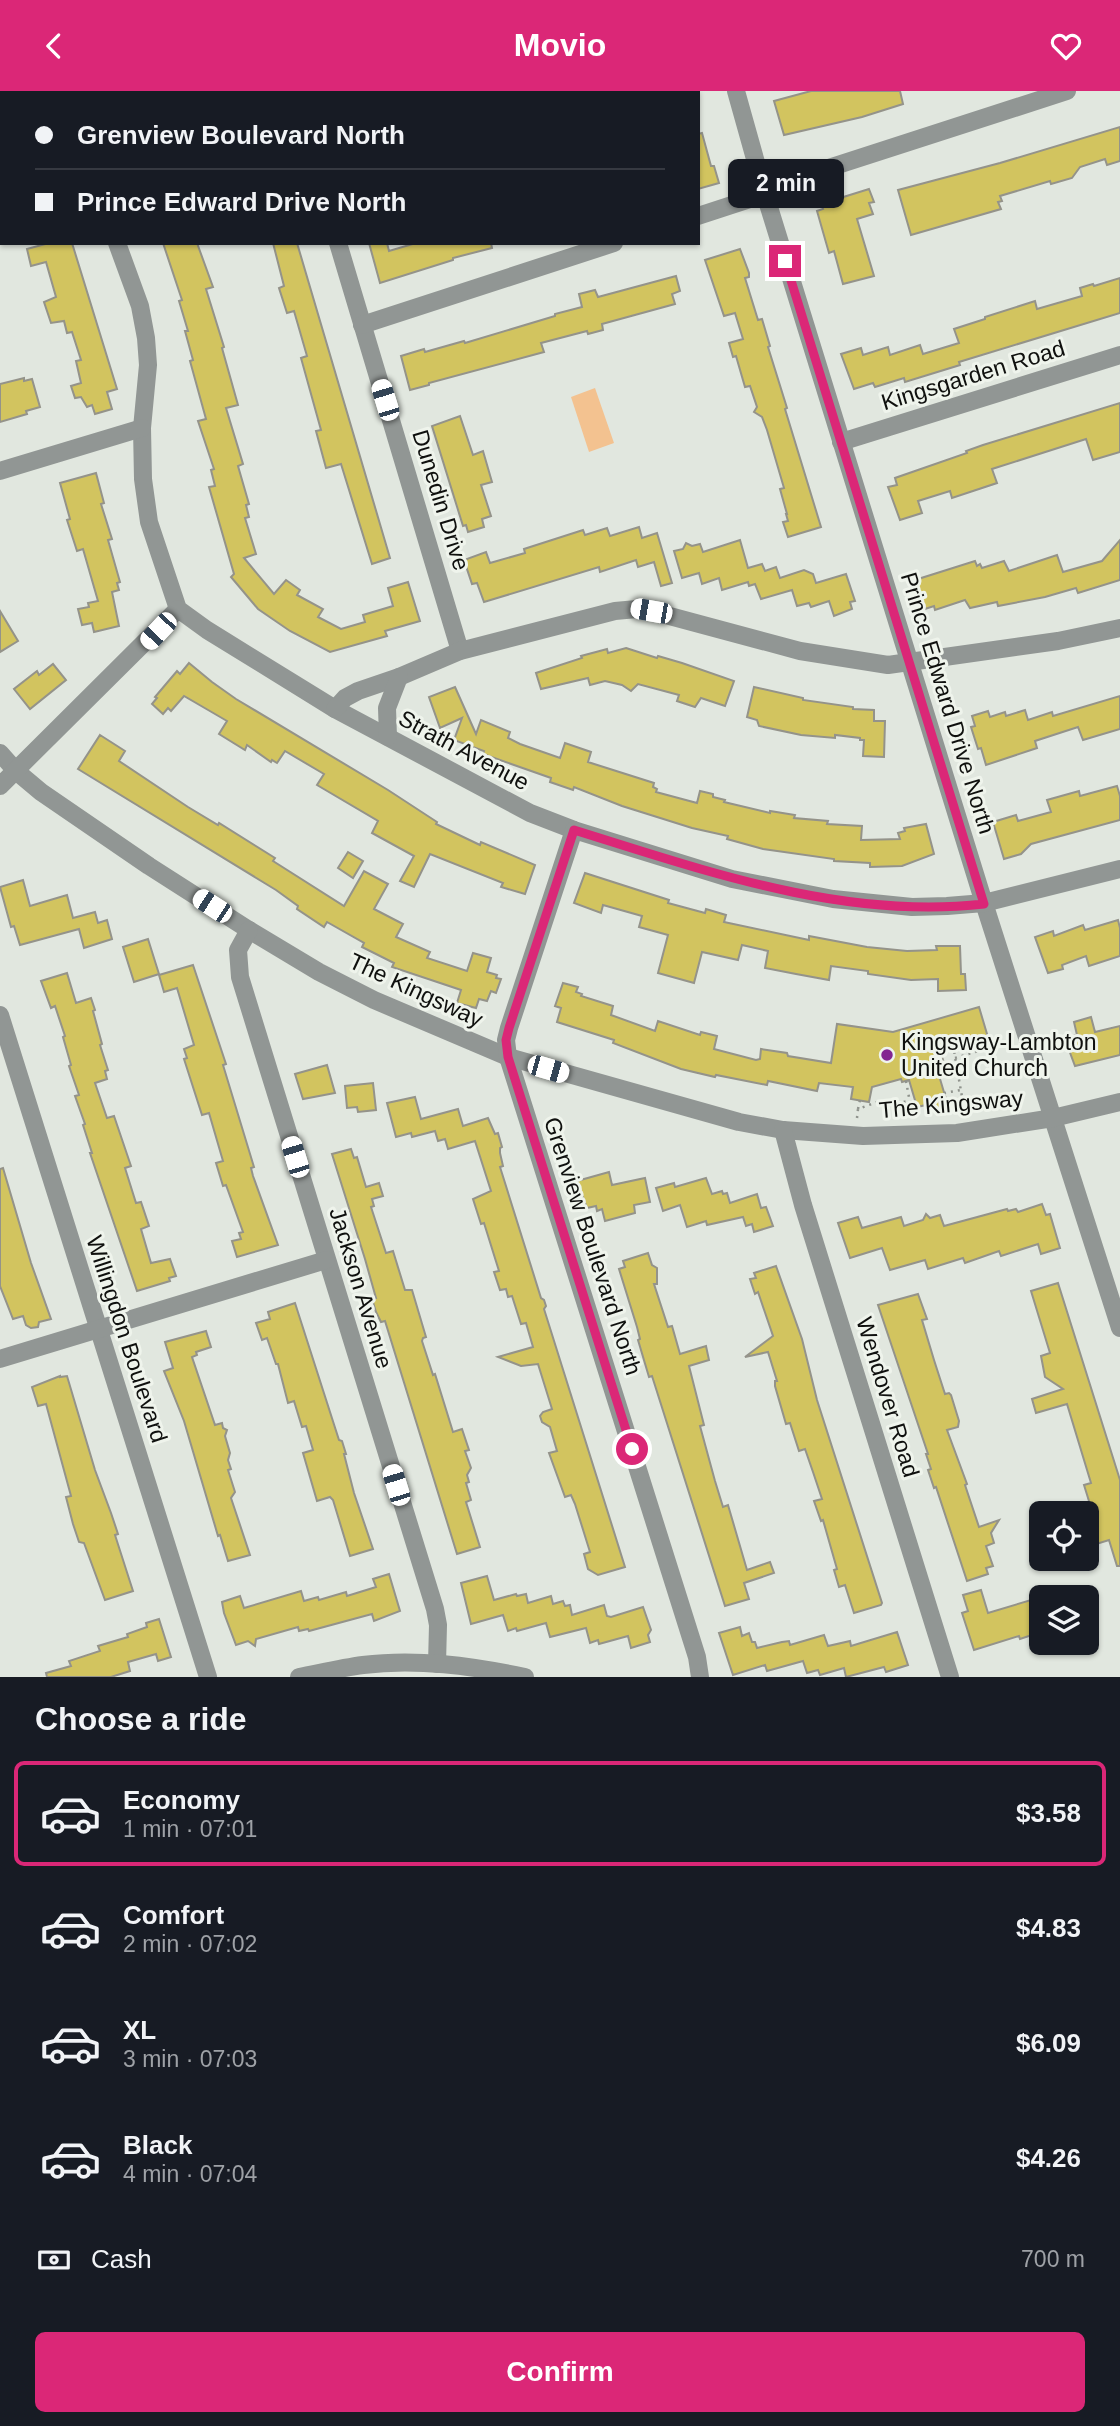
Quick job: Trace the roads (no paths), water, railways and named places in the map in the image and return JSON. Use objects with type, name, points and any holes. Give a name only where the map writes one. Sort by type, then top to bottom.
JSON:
[{"type":"street","name":"Prince Edward Drive North","points":[[736,91],[764,191],[909,663],[1120,1328]]},
{"type":"street","points":[[700,215],[750,199],[779,184],[1067,91]]},
{"type":"street","points":[[0,786],[178,609],[149,522],[143,479],[142,428],[148,365],[146,338],[139,306],[118,245]]},
{"type":"street","name":"Dunedin Drive","points":[[339,245],[460,650]]},
{"type":"street","points":[[362,325],[608,245]]},
{"type":"street","name":"Kingsgarden Road","points":[[841,442],[1120,355]]},
{"type":"street","points":[[0,471],[142,428]]},
{"type":"street","name":"Strath Avenue","points":[[178,609],[207,630],[335,709],[530,813],[574,830],[732,879],[833,899],[912,907],[984,904],[1120,869]]},
{"type":"street","points":[[335,709],[345,698],[358,691],[460,650],[605,613],[637,609],[800,651],[888,665],[1058,641],[1120,628]]},
{"type":"street","points":[[388,737],[387,708],[398,677]]},
{"type":"street","name":"The Kingsway","points":[[0,753],[41,792],[138,859],[319,972],[374,1000],[508,1057],[738,1122],[783,1130],[863,1136],[930,1135],[994,1128],[1054,1118],[1120,1102]]},
{"type":"street","name":"Grenview Boulevard North","points":[[574,830],[509,1028],[506,1040],[508,1057],[697,1657],[700,1677]]},
{"type":"street","name":"Jackson Avenue","points":[[249,930],[238,950],[240,977],[435,1609],[438,1625],[437,1664]]},
{"type":"street","name":"Willingdon Boulevard","points":[[0,1015],[208,1677]]},
{"type":"street","name":"Wendover Road","points":[[783,1130],[803,1205],[950,1677]]},
{"type":"street","points":[[0,1359],[326,1260]]},
{"type":"street","points":[[299,1677],[363,1665],[437,1664],[525,1677]]},
{"type":"place","name":"Kingsway-Lambton United Church","points":[[887,1055]]}]
